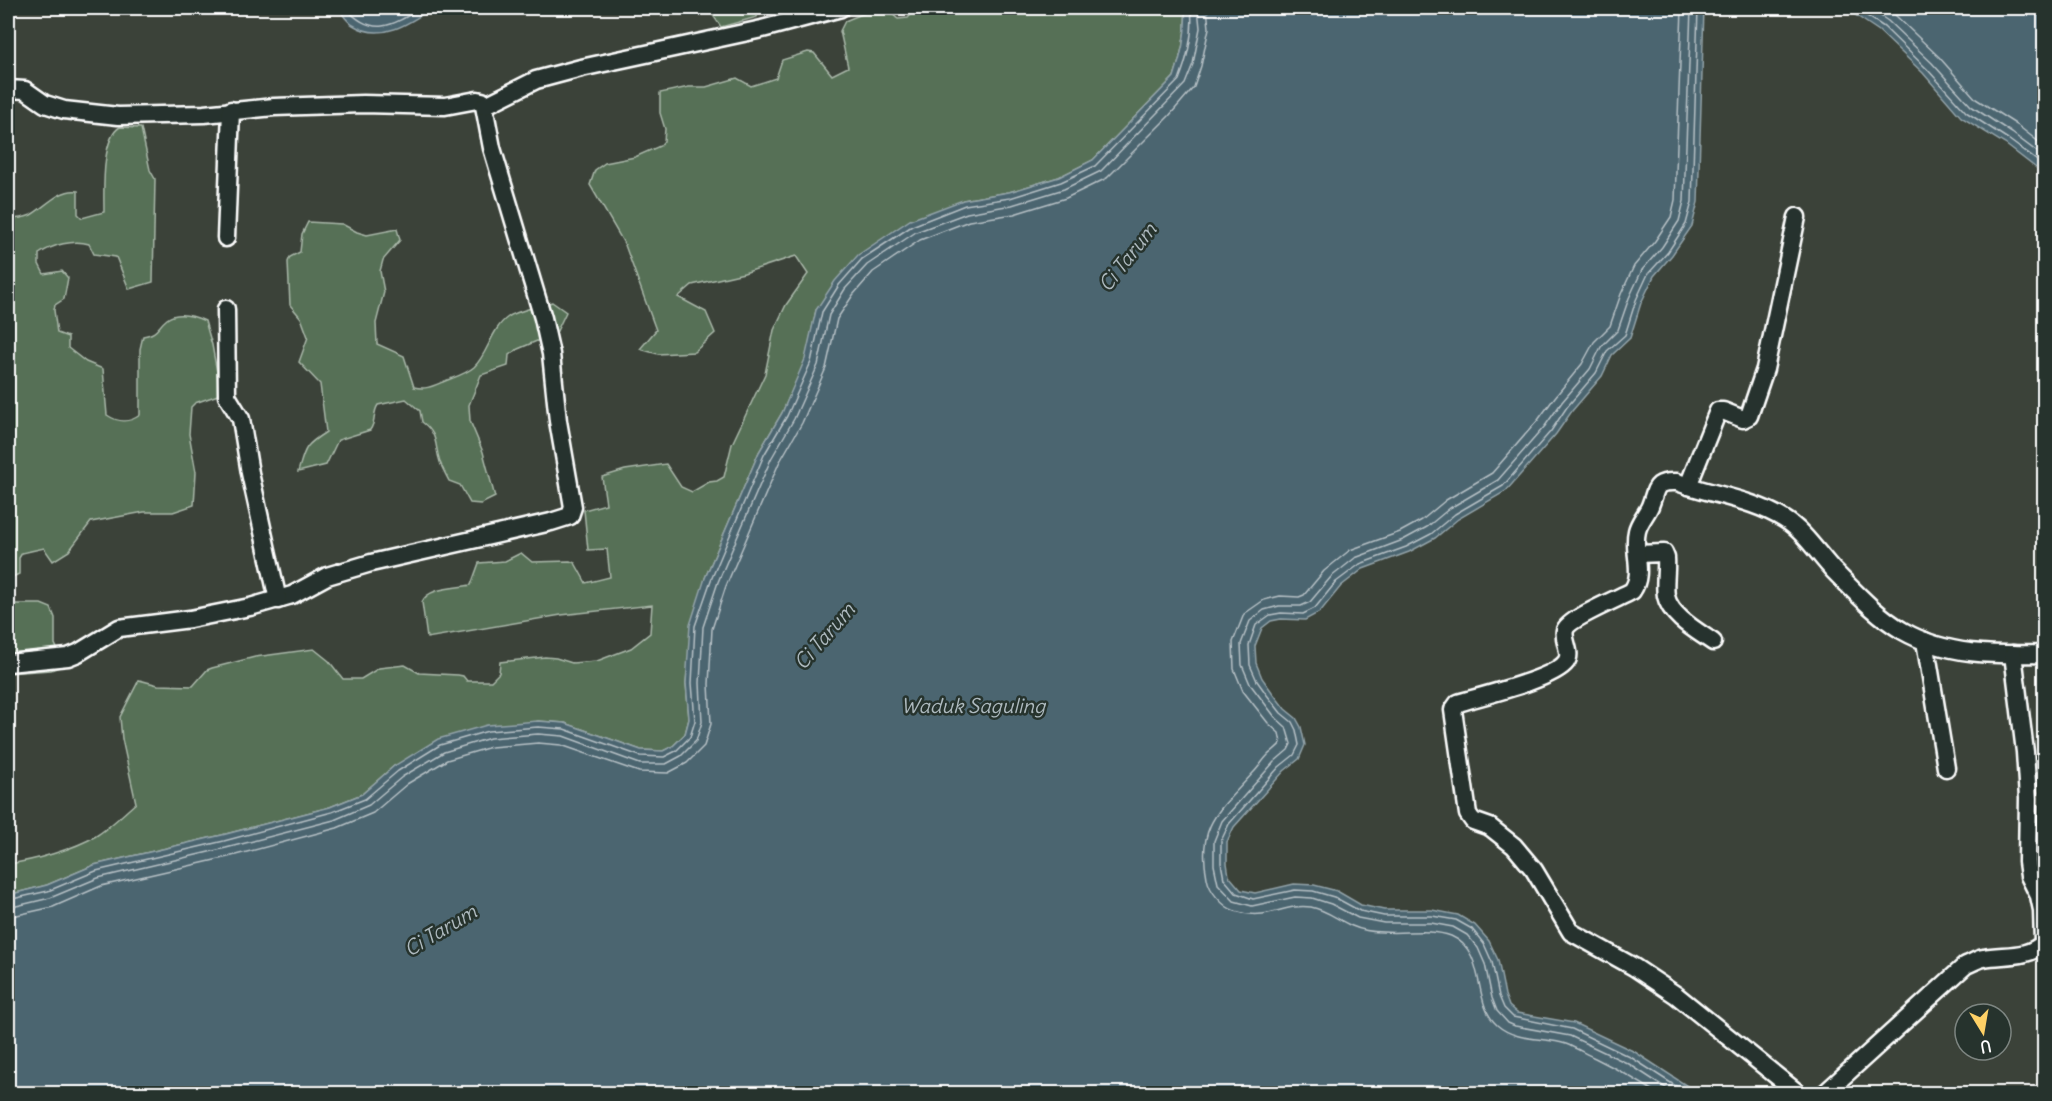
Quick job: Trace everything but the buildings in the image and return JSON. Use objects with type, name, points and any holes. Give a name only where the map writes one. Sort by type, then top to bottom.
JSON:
[{"type":"street","points":[[484,106],[536,80],[762,29],[841,8]]},
{"type":"street","points":[[8,89],[25,90],[54,108],[118,116],[187,114],[274,106],[363,104],[445,106],[477,99],[482,102],[492,147],[543,318],[573,511],[570,516],[551,522],[332,574],[303,590],[278,600],[190,619],[119,628],[68,657],[8,663]]},
{"type":"street","points":[[226,238],[231,110]]},
{"type":"street","points":[[1688,486],[1718,411],[1741,418],[1749,416],[1766,369],[1797,217]]},
{"type":"street","points":[[226,309],[227,396],[241,419],[250,473],[278,600]]},
{"type":"street","points":[[1799,1094],[1663,985],[1570,932],[1534,870],[1514,846],[1490,827],[1473,821],[1468,814],[1454,706],[1540,677],[1566,663],[1568,658],[1564,632],[1567,626],[1577,618],[1632,591],[1637,584],[1636,534],[1639,524],[1650,507],[1655,490],[1659,484],[1666,482],[1677,482],[1765,509],[1785,519],[1876,610],[1902,630],[1925,641],[1962,651],[1992,655],[2044,654]]},
{"type":"street","points":[[1637,554],[1664,553],[1666,596],[1670,605],[1679,616],[1713,642]]},
{"type":"street","points":[[1925,641],[1946,768]]},
{"type":"street","points":[[1824,1094],[1966,965],[1981,958],[2025,954],[2037,950],[2043,943],[2042,909],[2039,896],[2029,876],[2027,862],[2028,786],[2013,654]]},
{"type":"green space","points":[[708,8],[759,8],[757,17],[721,27]]},
{"type":"green space","points":[[917,8],[1185,8],[1185,34],[1174,77],[1093,160],[1059,177],[1009,192],[963,200],[816,310],[806,359],[782,413],[759,452],[705,578],[687,672],[689,719],[685,734],[673,746],[663,751],[641,750],[565,723],[538,721],[394,766],[362,794],[330,807],[94,865],[47,885],[8,895],[8,864],[53,854],[87,841],[106,829],[136,803],[122,739],[120,717],[139,680],[158,685],[193,686],[207,670],[212,668],[255,657],[314,649],[329,661],[343,679],[361,679],[379,668],[405,665],[419,673],[458,675],[463,676],[467,681],[491,681],[499,673],[500,662],[545,657],[572,663],[597,661],[631,648],[650,633],[652,605],[561,615],[427,638],[422,602],[430,593],[471,585],[479,563],[505,561],[521,553],[532,562],[570,561],[575,563],[586,583],[610,577],[607,549],[588,550],[584,510],[606,504],[602,477],[625,470],[666,464],[681,487],[692,492],[709,482],[724,477],[732,444],[765,374],[774,330],[786,305],[808,274],[796,256],[744,273],[692,285],[678,297],[706,312],[715,333],[694,352],[658,354],[640,349],[656,330],[625,245],[590,185],[595,170],[605,163],[635,157],[660,146],[664,141],[665,129],[660,113],[660,93],[689,87],[706,87],[737,78],[751,86],[776,78],[782,60],[808,52],[814,53],[832,75],[848,67],[840,31],[845,21],[880,10],[889,11],[898,19],[908,18]]},
{"type":"green space","points":[[120,127],[141,128],[150,170],[155,179],[153,282],[129,289],[116,257],[94,254],[89,244],[77,242],[44,251],[39,254],[39,264],[44,274],[62,271],[68,278],[64,299],[55,305],[54,310],[57,333],[68,337],[68,348],[86,362],[103,369],[107,415],[116,420],[128,421],[140,415],[140,349],[143,336],[155,332],[167,319],[176,315],[191,316],[205,321],[221,394],[195,403],[191,407],[189,434],[196,472],[194,505],[173,512],[144,512],[91,522],[69,551],[53,561],[44,548],[22,553],[19,558],[19,574],[8,579],[8,219],[31,215],[59,195],[71,191],[78,191],[78,214],[82,218],[104,212],[104,179],[109,142]]},
{"type":"green space","points":[[308,222],[342,224],[367,235],[397,229],[400,240],[383,260],[380,271],[384,292],[376,323],[377,344],[404,356],[414,387],[430,387],[474,367],[497,328],[511,315],[552,302],[566,312],[556,333],[509,355],[508,366],[481,375],[469,405],[470,421],[483,452],[495,497],[481,504],[470,503],[460,485],[449,481],[440,462],[434,436],[422,422],[420,411],[406,399],[378,405],[370,430],[338,440],[326,465],[298,472],[306,448],[326,432],[320,384],[299,362],[308,337],[301,318],[290,305],[288,262],[290,257],[300,252],[302,234]]},
{"type":"green space","points":[[8,604],[41,604],[51,608],[55,618],[55,644],[65,665],[51,670],[8,673]]},
{"type":"water","points":[[338,8],[432,8],[405,25],[374,32],[351,24]]},
{"type":"water","name":"Waduk Saguling","points":[[1185,8],[1704,8],[1698,202],[1692,226],[1654,276],[1641,303],[1630,338],[1612,355],[1602,376],[1556,434],[1506,491],[1458,519],[1435,538],[1409,552],[1363,569],[1341,586],[1320,612],[1305,620],[1271,621],[1262,628],[1255,646],[1256,663],[1262,678],[1272,692],[1285,709],[1296,718],[1301,727],[1305,745],[1299,759],[1284,771],[1234,827],[1227,842],[1229,876],[1241,890],[1255,893],[1294,884],[1314,885],[1337,891],[1361,905],[1384,910],[1432,910],[1458,915],[1475,925],[1489,941],[1498,960],[1509,1006],[1517,1013],[1574,1023],[1635,1052],[1698,1093],[8,1093],[8,895],[47,885],[94,865],[330,807],[362,794],[394,766],[438,739],[487,725],[538,721],[565,723],[641,750],[663,751],[673,746],[685,734],[689,719],[686,683],[690,625],[705,578],[759,452],[782,413],[805,359],[816,310],[835,281],[858,255],[910,220],[963,200],[1009,192],[1059,177],[1093,160],[1174,77],[1183,42]]},
{"type":"water","points":[[1845,8],[2044,8],[2044,174],[2005,144],[1961,117],[1923,73],[1879,31]]},
{"type":"water label","name":"Ci Tarum","points":[[1127,257]]},
{"type":"water label","name":"Ci Tarum","points":[[824,636]]},
{"type":"water label","name":"Ci Tarum","points":[[440,930]]}]
